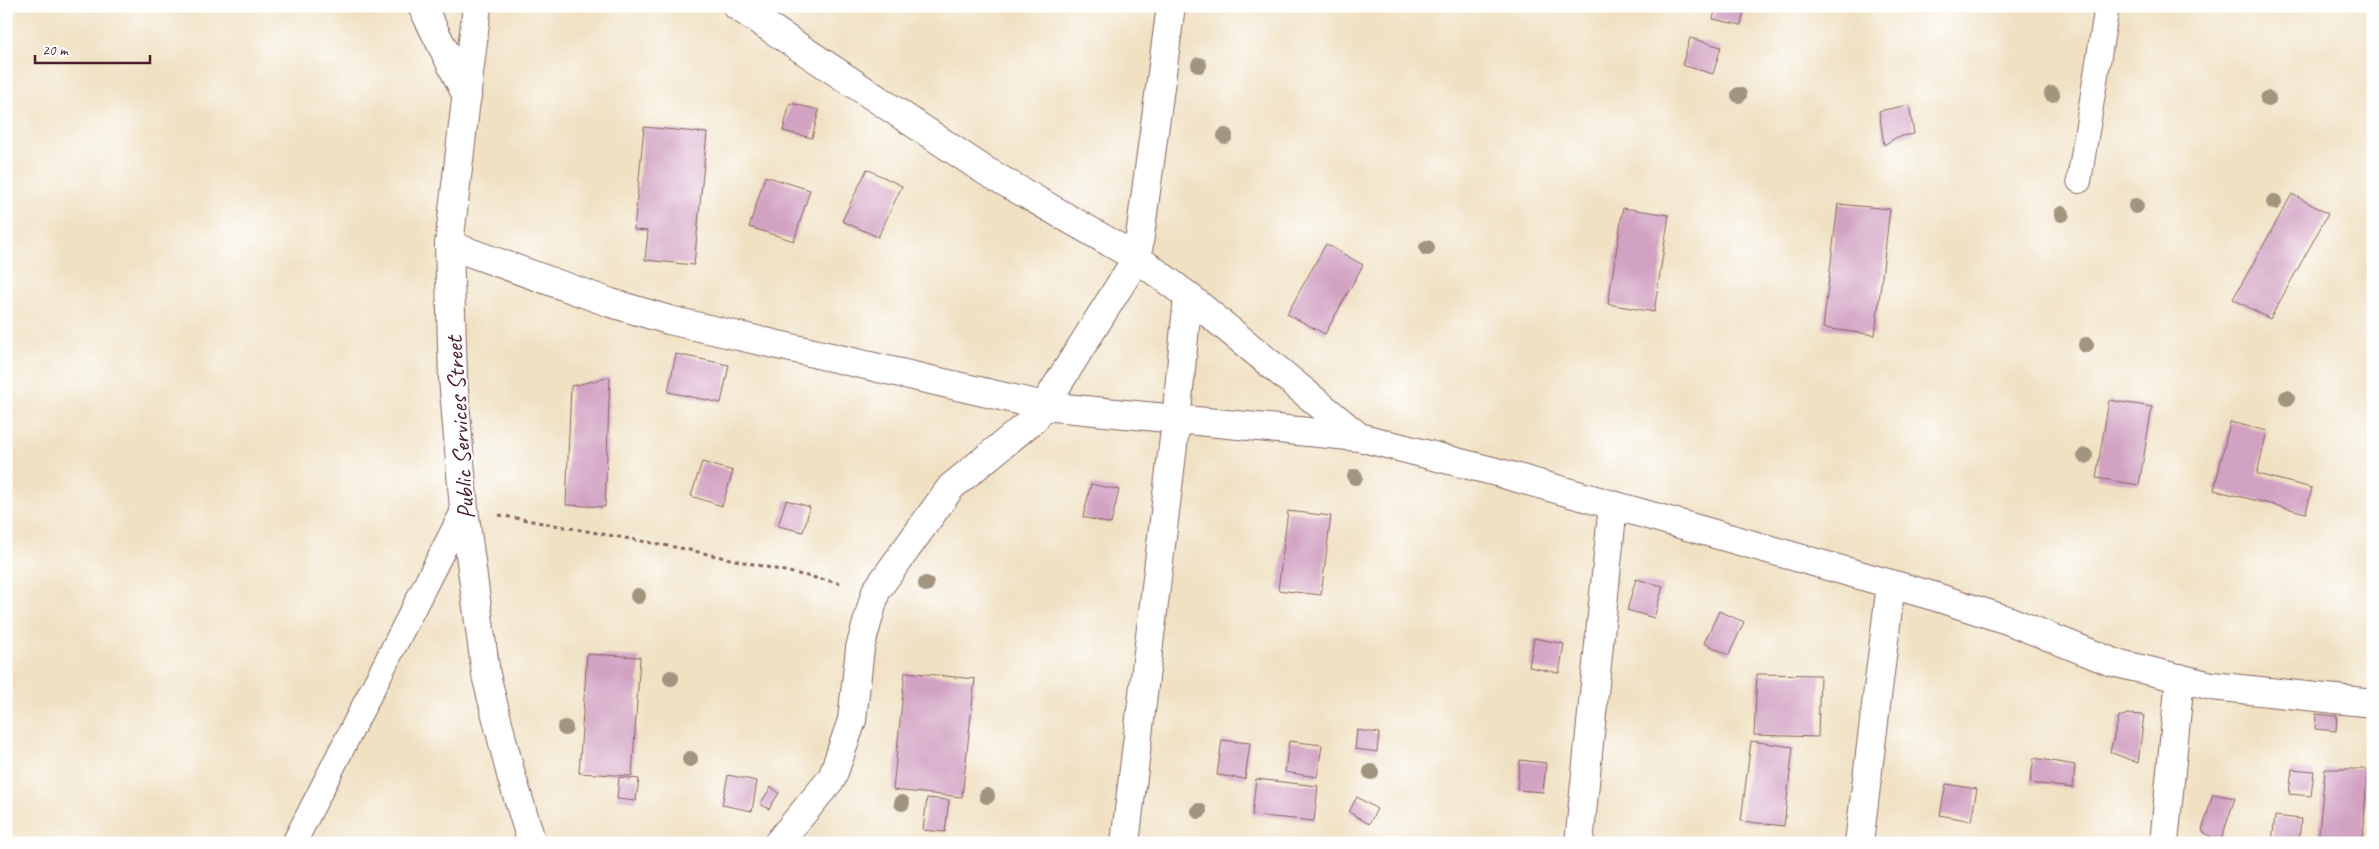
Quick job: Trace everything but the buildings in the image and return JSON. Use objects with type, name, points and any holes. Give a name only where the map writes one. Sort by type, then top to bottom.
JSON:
[{"type":"street","points":[[422,6],[467,96]]},
{"type":"street","name":"Public Services Street","points":[[477,6],[449,245],[453,378],[464,509],[486,675],[511,775],[532,843]]},
{"type":"street","points":[[738,6],[984,170],[1137,258],[1188,296],[1359,436]]},
{"type":"street","points":[[778,843],[832,778],[852,720],[860,648],[876,591],[951,487],[1033,420],[1044,406],[1137,258],[1171,6]]},
{"type":"street","points":[[449,245],[610,303],[669,320],[1044,406],[1359,436],[1613,505],[1891,584],[2010,622],[2112,662],[2212,686],[2373,703]]},
{"type":"street","points":[[1125,843],[1176,420],[1188,296]]},
{"type":"street","points":[[1579,843],[1613,505]]},
{"type":"street","points":[[1859,843],[1891,584]]},
{"type":"street","points":[[2164,843],[2180,678]]},
{"type":"lane","points":[[2079,181],[2107,6]]},
{"type":"lane","points":[[294,843],[464,509]]},
{"type":"path","points":[[464,509],[684,549],[876,591]]}]
